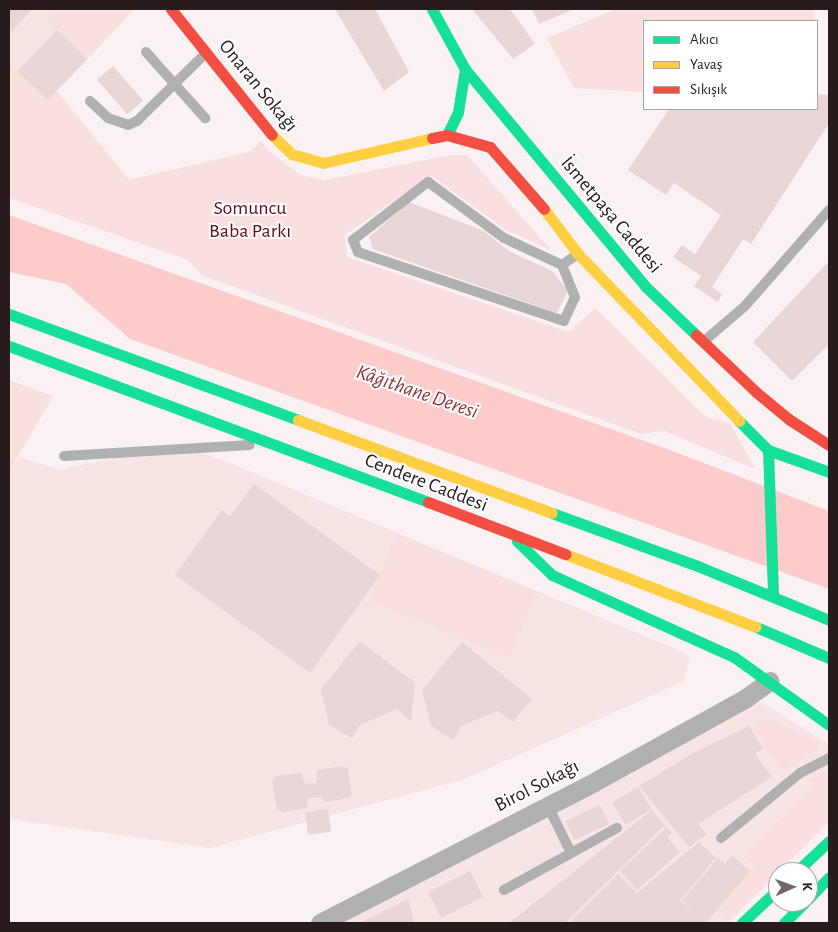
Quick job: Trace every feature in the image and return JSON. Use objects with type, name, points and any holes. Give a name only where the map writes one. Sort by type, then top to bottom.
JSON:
[{"type":"main road","name":"İsmetpaşa Caddesi","points":[[432,9],[465,69],[593,227],[646,287],[788,424],[829,445]]},
{"type":"main road","name":"Onaran Sokağı","points":[[174,10],[276,141],[292,154],[304,160],[323,163],[447,136]]},
{"type":"main road","points":[[449,40],[451,16]]},
{"type":"main road","points":[[465,69],[458,112],[447,136],[473,140],[490,147],[529,190],[578,254],[661,343],[771,447],[829,472]]},
{"type":"main road","name":"Cendere Caddesi","points":[[9,314],[773,596],[829,620]]},
{"type":"main road","name":"Cendere Caddesi","points":[[9,346],[512,536],[726,614],[829,658]]},
{"type":"main road","points":[[771,447],[769,478],[773,596]]},
{"type":"main road","points":[[512,536],[552,575],[726,653],[769,681],[829,725]]},
{"type":"main road","points":[[807,862],[829,841]]},
{"type":"main road","points":[[818,889],[829,877]]},
{"type":"main road","points":[[742,923],[768,898]]},
{"type":"main road","points":[[784,923],[795,912]]},
{"type":"street","name":"Birol Sokağı","points":[[320,923],[548,806],[738,702],[769,681]]},
{"type":"lane","points":[[146,52],[176,82],[205,118]]},
{"type":"lane","points":[[90,100],[108,118],[128,125],[137,121],[207,53]]},
{"type":"lane","points":[[428,182],[504,238],[562,264],[575,298],[564,321],[358,252],[353,240],[428,182]]},
{"type":"lane","points":[[702,342],[745,306],[829,210]]},
{"type":"lane","points":[[562,264],[578,254]]},
{"type":"lane","points":[[64,456],[268,444]]},
{"type":"lane","points":[[721,838],[800,773],[829,758]]},
{"type":"lane","points":[[548,806],[571,854]]},
{"type":"lane","points":[[504,890],[617,828]]},
{"type":"shaded area","points":[[9,9],[135,9],[48,100],[9,62]]},
{"type":"shaded area","points":[[155,448],[192,450],[230,463],[676,649],[690,657],[684,681],[465,779],[210,848],[9,819],[9,472],[19,457],[60,470]]},
{"type":"shaded area","points":[[761,702],[829,744],[829,770],[807,778],[811,789],[745,856],[754,866],[713,907],[728,923],[338,923]]},
{"type":"green space","points":[[56,9],[135,9],[87,59],[46,20]]},
{"type":"green space","points":[[616,9],[814,9],[815,20],[643,20],[643,92],[574,88],[547,38]]},
{"type":"green space","name":"Somuncu Baba Parkı","points":[[9,62],[48,99],[57,91],[129,180],[252,151],[261,140],[268,150],[300,175],[325,180],[450,155],[467,155],[552,251],[506,230],[431,176],[345,235],[347,257],[569,332],[595,308],[706,417],[730,423],[755,469],[664,431],[641,434],[201,275],[188,260],[9,198]]},
{"type":"green space","points":[[9,380],[53,396],[9,472]]},
{"type":"green space","points":[[396,534],[537,591],[510,658],[369,601]]},
{"type":"green space","points":[[767,718],[818,743],[816,751],[781,771],[753,726]]},
{"type":"green space","points":[[829,770],[829,822],[789,862],[768,862],[768,883],[728,923],[713,907],[754,866],[744,856],[811,789],[807,778]]},
{"type":"water","name":"Kâğıthane Deresi","points":[[9,215],[670,450],[829,511],[829,589],[130,339],[66,284],[9,272]]},
{"type":"building","points":[[9,9],[32,9],[11,32]]},
{"type":"building","points":[[335,9],[375,9],[409,72],[384,91]]},
{"type":"building","points":[[472,9],[510,9],[535,44],[513,59]]},
{"type":"building","points":[[532,9],[574,9],[539,24]]},
{"type":"building","points":[[57,30],[87,59],[48,100],[17,71]]},
{"type":"building","points":[[113,66],[143,101],[127,114],[97,80]]},
{"type":"building","points":[[818,94],[829,95],[829,123],[751,244],[743,239],[712,287],[722,294],[718,302],[694,286],[701,276],[673,257],[682,245],[695,254],[721,215],[674,183],[666,195],[628,170],[668,110],[818,110]]},
{"type":"building","points":[[409,202],[484,231],[509,251],[552,271],[568,291],[557,313],[373,249],[369,237]]},
{"type":"building","points":[[829,261],[829,344],[792,381],[753,342]]},
{"type":"building","points":[[254,484],[380,575],[310,673],[175,575],[222,510],[230,516]]},
{"type":"building","points":[[360,641],[415,683],[411,721],[397,709],[360,725],[352,738],[329,725],[321,689]]},
{"type":"building","points":[[462,642],[532,699],[513,722],[498,711],[461,726],[453,740],[431,726],[422,690]]},
{"type":"building","points":[[749,726],[763,748],[755,754],[772,777],[698,824],[707,834],[689,847],[639,786],[693,753]]},
{"type":"building","points":[[344,766],[348,769],[352,795],[349,798],[325,802],[321,797],[308,798],[307,808],[282,812],[277,809],[272,782],[275,776],[301,773],[305,784],[317,783],[317,770]]},
{"type":"building","points":[[638,787],[651,809],[626,825],[612,802]]},
{"type":"building","points":[[600,805],[609,824],[574,840],[566,821]]},
{"type":"building","points":[[328,809],[331,832],[308,835],[305,812]]},
{"type":"building","points":[[652,810],[665,825],[566,922],[509,923]]},
{"type":"building","points":[[667,827],[672,833],[667,837],[680,852],[637,890],[620,871]]},
{"type":"building","points":[[699,842],[716,858],[680,901],[696,914],[682,901],[718,858],[725,864],[732,855],[750,871],[706,923],[569,923],[618,874],[637,893]]},
{"type":"building","points":[[470,871],[483,897],[441,918],[428,892]]},
{"type":"building","points":[[408,899],[415,923],[360,923]]},
{"type":"traffic: fast","points":[[432,9],[465,69],[646,287],[696,335]]},
{"type":"traffic: fast","points":[[447,135],[458,112],[465,69]]},
{"type":"traffic: fast","points":[[9,314],[298,420]]},
{"type":"traffic: fast","points":[[9,346],[428,502]]},
{"type":"traffic: fast","points":[[739,421],[768,450],[829,472]]},
{"type":"traffic: fast","points":[[768,450],[773,596]]},
{"type":"traffic: fast","points":[[552,513],[700,567],[829,620]]},
{"type":"traffic: fast","points":[[517,541],[552,575],[734,657],[829,725]]},
{"type":"traffic: fast","points":[[756,627],[829,658]]},
{"type":"traffic: fast","points":[[807,862],[829,841]]},
{"type":"traffic: fast","points":[[818,889],[829,877]]},
{"type":"traffic: fast","points":[[742,923],[768,898]]},
{"type":"traffic: fast","points":[[784,923],[795,912]]},
{"type":"traffic: slow","points":[[272,135],[292,154],[323,163],[432,138]]},
{"type":"traffic: slow","points":[[544,209],[578,254],[739,421]]},
{"type":"traffic: slow","points":[[298,420],[552,513]]},
{"type":"traffic: slow","points":[[565,554],[756,627]]},
{"type":"traffic: jam","points":[[171,9],[272,135]]},
{"type":"traffic: jam","points":[[432,138],[447,135],[490,147],[544,209]]},
{"type":"traffic: jam","points":[[696,335],[756,392],[790,420],[829,445]]},
{"type":"traffic: jam","points":[[428,502],[565,554]]}]
